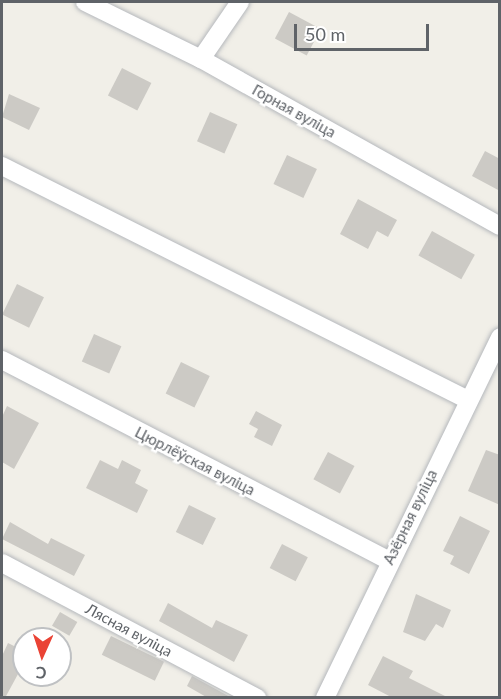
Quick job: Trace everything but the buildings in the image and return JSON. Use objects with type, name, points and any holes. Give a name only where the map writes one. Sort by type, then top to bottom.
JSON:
[{"type":"street","name":"Горная вуліца","points":[[85,2],[201,59],[500,226]]},
{"type":"street","points":[[201,59],[240,2]]},
{"type":"street","points":[[2,166],[468,400]]},
{"type":"street","name":"Азёрная вуліца","points":[[324,698],[388,560],[500,337]]},
{"type":"street","name":"Цюрлёўская вуліца","points":[[2,360],[388,560]]},
{"type":"street","name":"Лясная вуліца","points":[[2,563],[257,698]]}]
